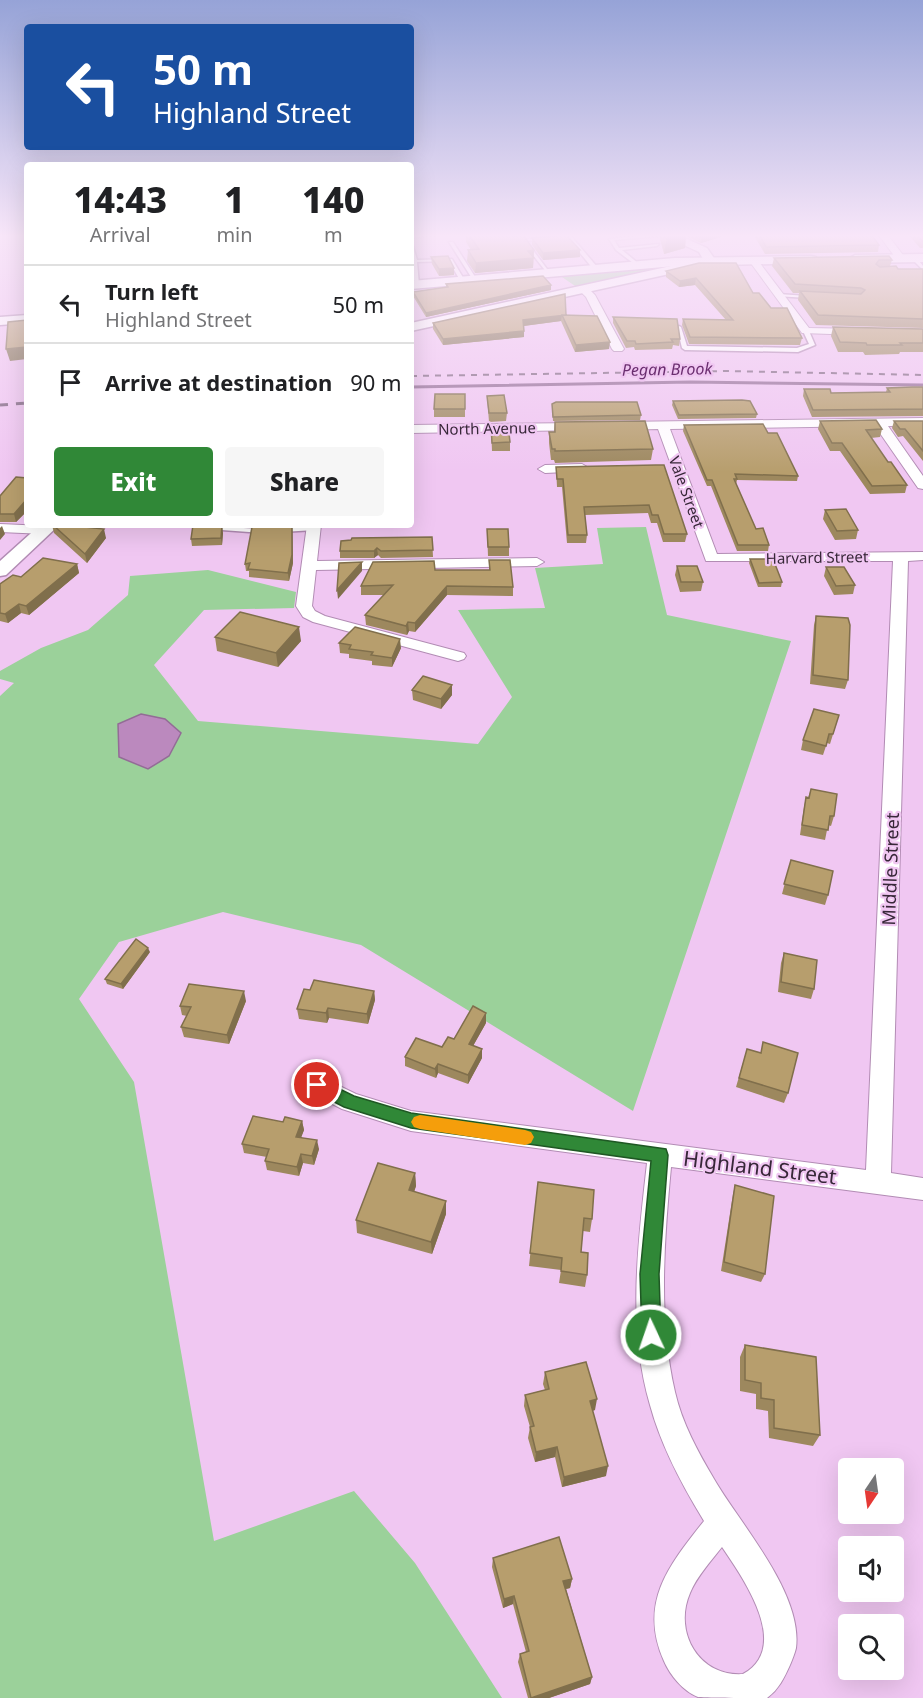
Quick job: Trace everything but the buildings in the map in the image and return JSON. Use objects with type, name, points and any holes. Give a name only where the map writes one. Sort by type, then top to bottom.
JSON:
[{"type":"main road","points":[[0,321],[24,319]]},
{"type":"street","points":[[414,326],[475,313]]},
{"type":"street","points":[[599,313],[618,349]]},
{"type":"street","points":[[792,313],[806,331],[876,332]]},
{"type":"street","name":"North Avenue","points":[[414,429],[923,422]]},
{"type":"street","points":[[879,423],[923,485]]},
{"type":"street","name":"Vale Street","points":[[663,426],[673,466],[711,558]]},
{"type":"street","points":[[545,469],[601,468]]},
{"type":"street","points":[[0,528],[48,528]]},
{"type":"street","points":[[0,571],[48,528]]},
{"type":"street","points":[[314,528],[304,606],[309,614],[319,620],[458,656]]},
{"type":"street","name":"Middle Street","points":[[878,1182],[902,556]]},
{"type":"street","name":"Harvard Street","points":[[711,558],[923,556]]},
{"type":"street","points":[[309,566],[537,562]]},
{"type":"street","name":"Highland Street","points":[[317,1085],[350,1102],[411,1121],[923,1189]]},
{"type":"street","points":[[660,1155],[650,1274],[653,1355],[662,1397],[678,1441],[703,1491],[723,1522],[768,1592],[778,1613],[782,1638],[777,1661],[771,1671],[764,1681],[745,1691],[724,1692],[703,1683],[686,1667],[673,1646],[668,1623],[669,1603],[675,1585],[723,1522]]},
{"type":"lane","points":[[679,327],[685,348],[798,350],[812,345],[806,331]]},
{"type":"green space","points":[[646,527],[667,615],[791,641],[633,1111],[361,945],[223,912],[119,942],[79,999],[134,1082],[214,1541],[354,1491],[415,1563],[502,1698],[0,1698],[0,696],[14,683],[0,679],[0,671],[41,648],[88,630],[128,595],[130,576],[208,570],[296,592],[294,608],[204,610],[154,665],[198,721],[478,744],[512,697],[458,610],[545,608],[535,568],[603,564],[597,528]]},
{"type":"shaded area","points":[[141,714],[165,719],[181,733],[169,756],[148,769],[119,757],[118,724]]},
{"type":"waterway","name":"Pegan Brook","points":[[414,387],[691,382],[923,385]]},
{"type":"railway","points":[[414,376],[727,371],[923,375]]},
{"type":"railway","points":[[0,405],[24,403]]},
{"type":"slow traffic","points":[[420,1122],[525,1137]]},
{"type":"route","points":[[317,1085],[350,1102],[411,1121],[660,1155],[650,1274],[651,1335]]}]
